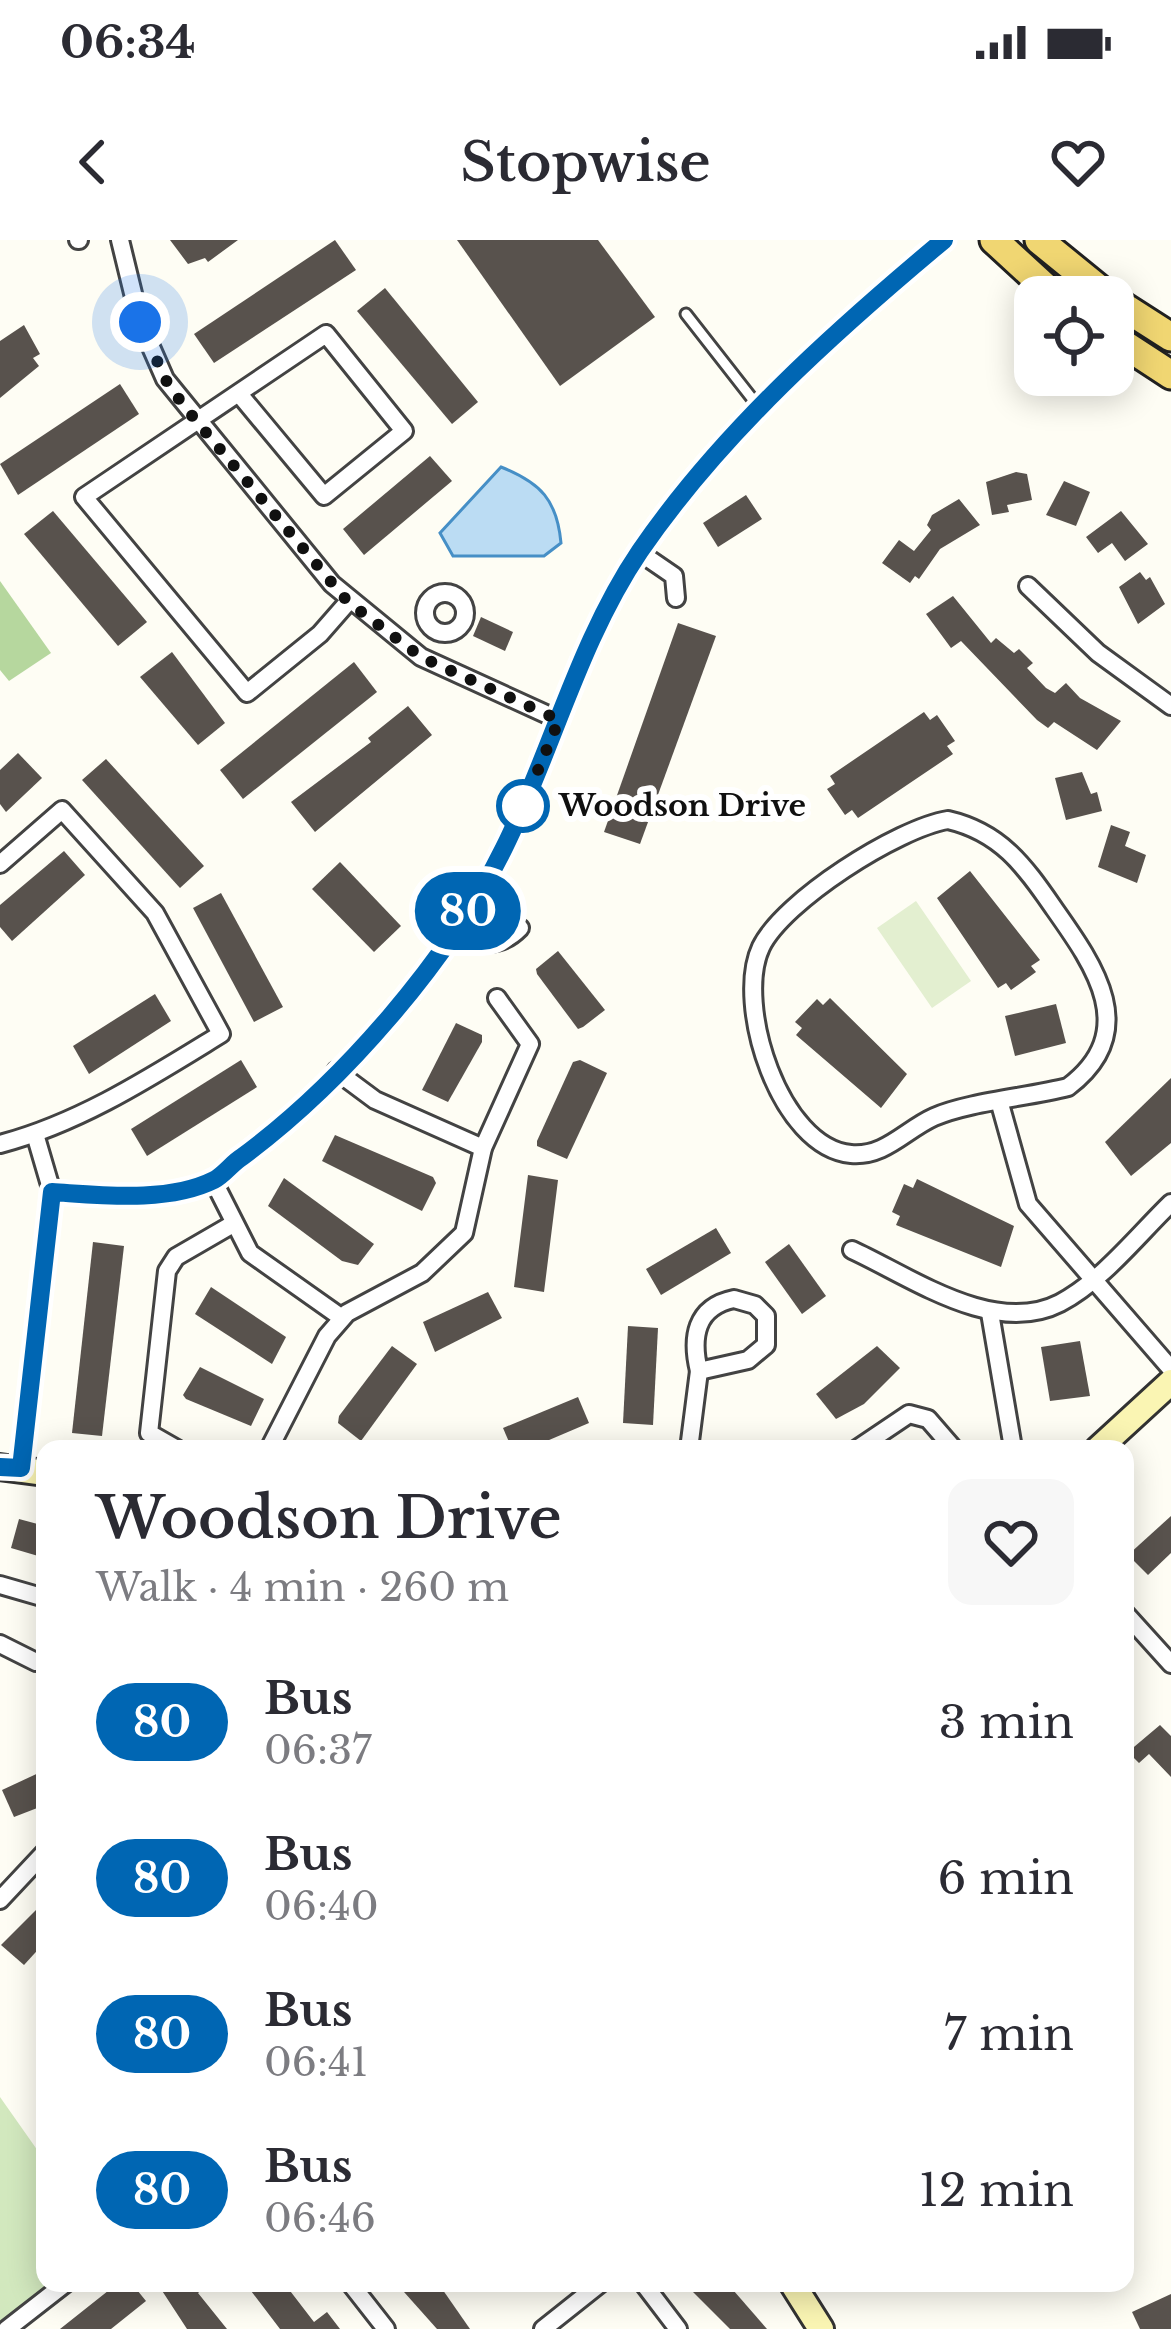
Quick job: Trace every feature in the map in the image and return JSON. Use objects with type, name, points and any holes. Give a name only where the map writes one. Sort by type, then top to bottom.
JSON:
[{"type":"main road","points":[[994,240],[1033,276]]},
{"type":"main road","points":[[1039,240],[1084,276]]},
{"type":"main road","points":[[1134,313],[1171,337]]},
{"type":"main road","points":[[1134,351],[1171,375]]},
{"type":"street","points":[[120,240],[152,352],[198,423],[348,602],[421,657],[559,720]]},
{"type":"street","points":[[52,1192],[154,1193],[213,1180],[285,1124],[336,1071],[455,932],[503,850],[602,619],[640,552],[761,410],[944,240]]},
{"type":"street","points":[[240,395],[324,496],[404,431],[326,334],[84,497],[247,693],[320,634],[348,602]]},
{"type":"street","points":[[640,552],[674,576],[676,598]]},
{"type":"street","points":[[1028,586],[1098,653],[1171,706]]},
{"type":"street","points":[[421,657],[434,629]]},
{"type":"street","points":[[0,865],[62,810],[155,913],[221,1034],[130,1090],[35,1134],[0,1144]]},
{"type":"street","points":[[947,820],[985,833],[1019,859],[1100,980],[1107,1018],[1104,1042],[1086,1074],[1068,1087],[1000,1105],[935,1117],[871,1153],[839,1152],[820,1140],[778,1093],[760,1040],[754,981],[767,938],[812,894],[895,839],[933,822],[947,820]]},
{"type":"street","points":[[422,906],[455,932],[496,945],[520,928]]},
{"type":"street","points":[[274,1440],[327,1336],[342,1318],[446,1256],[464,1233],[483,1148],[530,1044],[497,998]]},
{"type":"street","points":[[336,1071],[375,1100],[483,1148]]},
{"type":"street","points":[[1000,1105],[1028,1204],[1171,1370]]},
{"type":"street","points":[[22,1469],[52,1192],[35,1134]]},
{"type":"street","points":[[213,1180],[250,1253],[342,1318]]},
{"type":"street","points":[[852,1250],[990,1312],[1028,1312],[1059,1304],[1094,1278],[1171,1203]]},
{"type":"street","points":[[162,1440],[149,1432],[167,1270],[176,1257],[233,1224]]},
{"type":"street","points":[[690,1440],[699,1372],[695,1333],[705,1313],[734,1300],[762,1311],[769,1336],[758,1355],[699,1372]]},
{"type":"street","points":[[990,1312],[1012,1440]]},
{"type":"street","points":[[1108,1440],[1171,1382]]},
{"type":"street","points":[[870,1440],[909,1414],[928,1419],[946,1440]]},
{"type":"street","points":[[0,1585],[36,1595]]},
{"type":"street","points":[[1134,1623],[1171,1664]]},
{"type":"street","points":[[0,1645],[36,1662]]},
{"type":"street","points":[[0,1900],[36,1862]]},
{"type":"street","points":[[8,2329],[55,2292]]},
{"type":"street","points":[[357,2292],[386,2329]]},
{"type":"street","points":[[543,2329],[590,2292]]},
{"type":"street","points":[[650,2292],[678,2329]]},
{"type":"street","points":[[798,2292],[821,2329]]},
{"type":"lane","points":[[686,314],[761,410]]},
{"type":"green space","points":[[0,581],[51,653],[9,681],[0,670]]},
{"type":"green space","points":[[916,901],[971,981],[932,1008],[877,928]]},
{"type":"green space","points":[[0,2097],[36,2148],[36,2292],[53,2292],[0,2329]]},
{"type":"water","points":[[501,467],[544,495],[556,515],[561,543],[544,556],[453,556],[440,533]]},
{"type":"building","points":[[170,240],[238,240],[208,262],[205,258],[188,264]]},
{"type":"building","points":[[335,240],[356,270],[214,363],[194,334]]},
{"type":"building","points":[[457,240],[598,240],[655,317],[560,386]]},
{"type":"building","points":[[385,288],[478,402],[452,424],[357,311]]},
{"type":"building","points":[[24,325],[40,354],[33,358],[39,366],[0,398],[0,341]]},
{"type":"building","points":[[120,384],[139,414],[18,495],[0,464]]},
{"type":"building","points":[[430,456],[452,481],[364,555],[343,529]]},
{"type":"building","points":[[1016,472],[1027,474],[1032,500],[1007,505],[1009,512],[992,515],[986,482]]},
{"type":"building","points":[[1064,481],[1090,492],[1076,526],[1046,515]]},
{"type":"building","points":[[746,495],[762,519],[718,547],[703,523]]},
{"type":"building","points":[[959,499],[980,525],[940,549],[919,579],[915,576],[910,583],[882,563],[899,540],[914,551],[931,530],[927,525],[932,515]]},
{"type":"building","points":[[53,511],[147,622],[118,646],[24,534]]},
{"type":"building","points":[[1121,511],[1148,544],[1125,561],[1112,543],[1098,553],[1086,537]]},
{"type":"building","points":[[1140,572],[1146,580],[1150,577],[1165,604],[1138,624],[1119,587]]},
{"type":"building","points":[[953,596],[991,643],[996,638],[1014,653],[1019,649],[1033,663],[1027,668],[1046,688],[1055,693],[1066,683],[1080,698],[1121,721],[1097,750],[1054,722],[1048,728],[1037,720],[961,641],[951,648],[926,614]]},
{"type":"building","points":[[481,617],[513,632],[505,651],[473,636]]},
{"type":"building","points":[[678,623],[716,636],[640,844],[604,832]]},
{"type":"building","points":[[172,652],[225,723],[198,745],[140,677]]},
{"type":"building","points":[[354,662],[377,692],[243,799],[220,770]]},
{"type":"building","points":[[408,706],[432,735],[315,832],[291,802],[371,742],[368,738]]},
{"type":"building","points":[[924,712],[930,720],[937,715],[955,741],[947,746],[953,754],[858,818],[852,810],[845,815],[827,789],[835,784],[830,776]]},
{"type":"building","points":[[18,753],[42,778],[6,812],[0,804],[0,770]]},
{"type":"building","points":[[106,759],[204,866],[180,888],[82,780]]},
{"type":"building","points":[[1082,772],[1091,794],[1097,792],[1102,811],[1066,820],[1055,778]]},
{"type":"building","points":[[1111,825],[1130,832],[1125,846],[1146,855],[1137,883],[1098,867]]},
{"type":"building","points":[[64,851],[85,875],[12,941],[0,927],[0,905]]},
{"type":"building","points":[[340,862],[401,926],[374,952],[312,889]]},
{"type":"building","points":[[970,871],[1040,960],[1031,966],[1036,972],[1011,990],[1006,983],[998,988],[937,898]]},
{"type":"building","points":[[221,893],[283,1007],[254,1022],[193,908]]},
{"type":"building","points":[[558,951],[605,1010],[578,1029],[537,974],[536,969]]},
{"type":"building","points":[[155,994],[171,1021],[89,1074],[73,1046]]},
{"type":"building","points":[[830,998],[907,1074],[881,1108],[796,1035],[802,1028],[795,1022],[817,999],[823,1005]]},
{"type":"building","points":[[1056,1004],[1066,1043],[1015,1056],[1005,1016]]},
{"type":"building","points":[[456,1023],[482,1035],[482,1042],[448,1102],[422,1090]]},
{"type":"building","points":[[241,1060],[257,1087],[147,1156],[131,1129]]},
{"type":"building","points":[[580,1060],[607,1073],[567,1159],[537,1146],[537,1141],[573,1062]]},
{"type":"building","points":[[1171,1078],[1171,1143],[1131,1176],[1105,1142]]},
{"type":"building","points":[[335,1135],[433,1177],[436,1183],[422,1211],[322,1161]]},
{"type":"building","points":[[528,1175],[558,1180],[544,1292],[514,1287]]},
{"type":"building","points":[[284,1178],[374,1244],[358,1265],[342,1261],[268,1206]]},
{"type":"building","points":[[917,1179],[1014,1226],[1001,1267],[896,1225],[900,1216],[892,1212],[904,1184],[913,1188]]},
{"type":"building","points":[[716,1228],[731,1253],[661,1295],[646,1269]]},
{"type":"building","points":[[93,1242],[124,1246],[102,1436],[72,1433]]},
{"type":"building","points":[[789,1244],[826,1296],[802,1314],[765,1262]]},
{"type":"building","points":[[211,1287],[286,1337],[272,1364],[195,1314]]},
{"type":"building","points":[[488,1292],[502,1318],[435,1352],[423,1322]]},
{"type":"building","points":[[628,1326],[658,1328],[653,1425],[623,1423]]},
{"type":"building","points":[[1080,1341],[1090,1396],[1050,1401],[1041,1347]]},
{"type":"building","points":[[392,1346],[417,1364],[362,1440],[338,1423]]},
{"type":"building","points":[[877,1346],[900,1368],[864,1404],[836,1419],[816,1394]]},
{"type":"building","points":[[200,1367],[264,1399],[251,1426],[186,1399],[183,1395]]},
{"type":"building","points":[[578,1397],[589,1423],[549,1440],[508,1440],[503,1428]]},
{"type":"building","points":[[1171,1516],[1171,1553],[1148,1575],[1134,1561],[1134,1550]]},
{"type":"building","points":[[19,1519],[36,1524],[36,1555],[11,1548]]},
{"type":"building","points":[[1160,1725],[1171,1736],[1171,1777],[1149,1754],[1139,1763],[1134,1747]]},
{"type":"building","points":[[36,1774],[36,1808],[14,1817],[2,1790]]},
{"type":"building","points":[[36,1910],[36,1952],[24,1965],[1,1945]]},
{"type":"building","points":[[107,2292],[139,2292],[146,2301],[111,2329],[60,2329]]},
{"type":"building","points":[[163,2292],[199,2292],[227,2329],[187,2329]]},
{"type":"building","points":[[252,2292],[291,2292],[314,2322],[327,2312],[340,2329],[280,2329]]},
{"type":"building","points":[[404,2292],[444,2292],[470,2329],[437,2329]]},
{"type":"building","points":[[693,2292],[735,2292],[767,2329],[730,2329]]},
{"type":"building","points":[[1171,2294],[1171,2329],[1140,2329],[1132,2312]]},
{"type":"bus line","name":"80","points":[[0,1467],[21,1468],[52,1192],[154,1193],[213,1180],[285,1124],[336,1071],[445,946],[482,890],[602,619],[640,552],[715,459],[821,348],[944,240]]},
{"type":"place","name":"Woodson Drive","points":[[523,806]]},
{"type":"route","points":[[140,322],[165,379],[183,405],[348,602],[421,657],[559,720],[523,806]]}]
